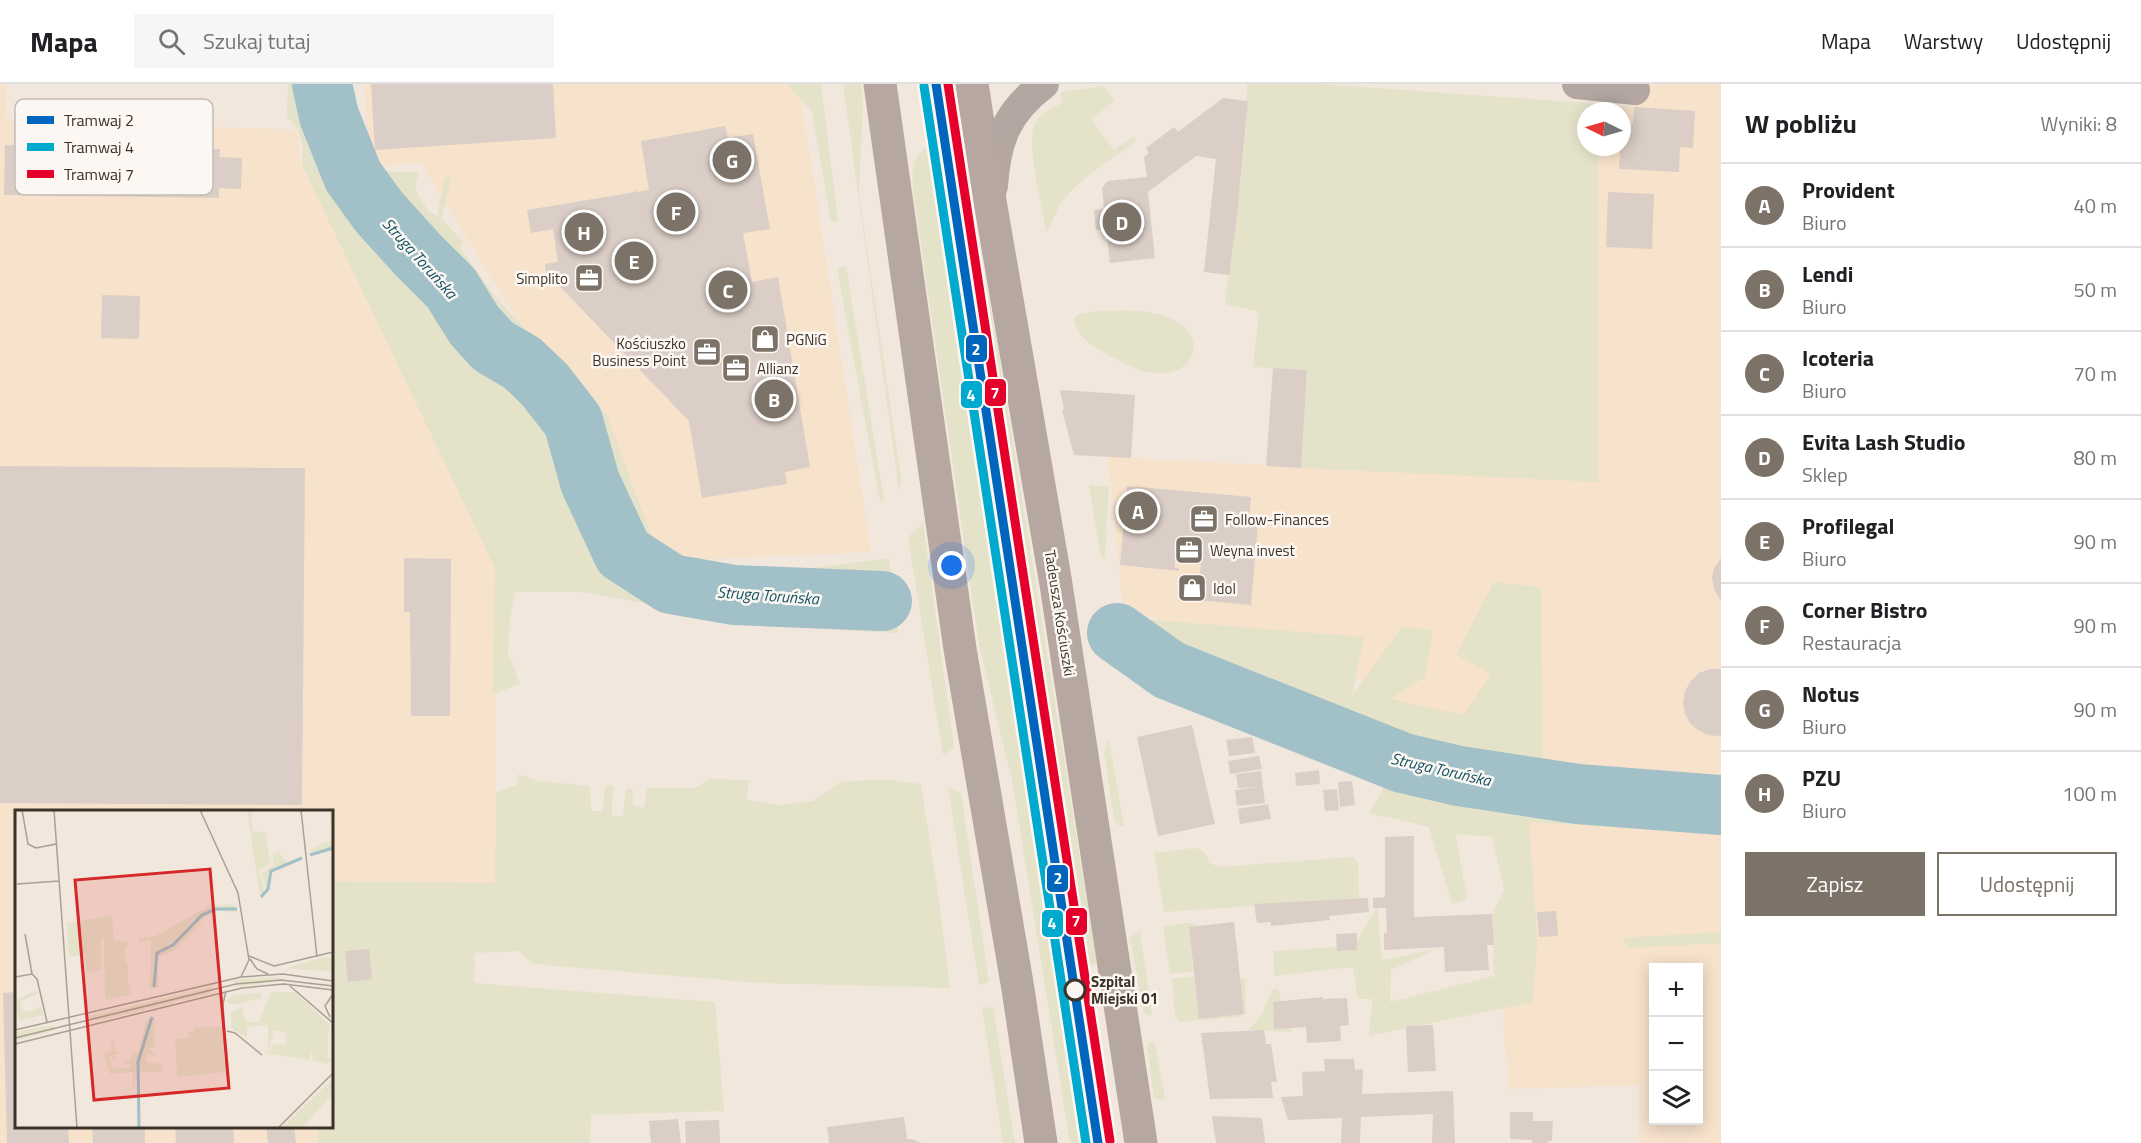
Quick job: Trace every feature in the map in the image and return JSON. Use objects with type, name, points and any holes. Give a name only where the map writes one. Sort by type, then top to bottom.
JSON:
[{"type":"main road","points":[[880,84],[960,649],[1018,989],[1041,1143]]},
{"type":"main road","name":"Tadeusza Kościuszki","points":[[972,84],[1055,578],[1141,1143]]},
{"type":"street","points":[[991,207],[996,156],[1006,124],[1023,101],[1044,84]]},
{"type":"street","points":[[1577,84],[1635,90]]},
{"type":"shaded area","points":[[0,84],[6,84],[6,119],[15,119],[15,195],[213,195],[213,127],[298,130],[299,159],[495,568],[496,883],[333,881],[333,810],[15,810],[15,1128],[317,1128],[318,1143],[0,1143]]},
{"type":"shaded area","points":[[288,84],[337,84],[348,137],[368,171],[419,172],[415,189],[428,211],[437,216],[445,177],[451,178],[442,219],[463,242],[460,248],[498,300],[606,413],[661,562],[733,578],[889,558],[898,633],[820,629],[712,616],[583,592],[515,592],[510,619],[508,652],[520,684],[493,694],[495,568],[302,165],[303,146],[298,130],[287,116]]},
{"type":"shaded area","name":"Kościuszko Business Point","points":[[365,84],[799,84],[871,552],[667,561],[421,164],[369,166]]},
{"type":"shaded area","points":[[787,84],[821,84],[838,221],[831,222],[812,112]]},
{"type":"shaded area","points":[[843,84],[861,84],[863,104],[859,194],[901,478],[899,490]]},
{"type":"shaded area","points":[[1247,84],[1320,84],[1577,102],[1577,156],[1598,156],[1598,482],[1301,468],[1307,370],[1253,367],[1259,312],[1225,304],[1245,141]]},
{"type":"shaded area","points":[[1636,84],[1721,84],[1721,1143],[1639,1143],[1639,1085],[1509,1089],[1503,1017],[1502,944],[1529,822],[1371,684],[1308,660],[1145,615],[1123,606],[1108,457],[1598,482],[1598,156],[1631,156],[1631,107],[1633,107]]},
{"type":"shaded area","points":[[1104,86],[1114,101],[1091,119],[1114,150],[1134,136],[1136,141],[1087,177],[1070,193],[1060,205],[1047,232],[1033,159],[1033,131],[1036,122],[1044,113],[1062,103],[1061,92]]},
{"type":"shaded area","points":[[933,143],[946,144],[954,148],[966,166],[997,343],[1097,964],[1077,967],[1105,1143],[1070,1143],[1012,780],[979,645],[913,189],[914,162],[920,152]]},
{"type":"shaded area","points":[[846,266],[884,500],[880,502],[837,269]]},
{"type":"shaded area","points":[[1098,311],[1141,311],[1167,317],[1181,325],[1190,334],[1194,344],[1193,354],[1187,363],[1166,373],[1144,371],[1126,364],[1093,346],[1075,325],[1074,319],[1078,314]]},
{"type":"shaded area","points":[[1089,485],[1109,487],[1105,558],[1101,557]]},
{"type":"shaded area","points":[[923,523],[954,748],[943,755],[908,537]]},
{"type":"shaded area","points":[[1494,582],[1541,587],[1543,802],[1687,818],[1688,831],[1529,822],[1537,942],[1533,1002],[1369,1036],[1372,999],[1358,999],[1353,967],[1274,976],[1274,951],[1354,946],[1377,906],[1382,960],[1436,949],[1391,970],[1390,1002],[1494,976],[1492,914],[1504,890],[1492,836],[1456,835],[1467,899],[1452,904],[1429,827],[1369,813],[1392,774],[1150,683],[1116,617],[1364,637],[1352,695],[1402,627],[1433,630],[1425,677],[1390,699],[1463,715],[1491,674],[1456,655]]},
{"type":"shaded area","points":[[1109,740],[1124,826],[1117,825],[1114,819],[1104,751]]},
{"type":"shaded area","points":[[518,774],[538,781],[590,786],[591,811],[602,811],[606,785],[613,785],[612,815],[623,817],[626,789],[632,789],[633,805],[644,808],[647,788],[694,788],[710,779],[749,780],[747,800],[779,805],[813,801],[842,781],[890,780],[921,784],[950,988],[760,983],[533,964],[519,951],[475,953],[474,983],[715,1002],[724,1111],[591,1115],[590,1143],[318,1143],[317,1128],[333,1128],[333,881],[495,883],[496,792],[517,785]]},
{"type":"shaded area","points":[[948,787],[961,793],[989,982],[979,985]]},
{"type":"shaded area","points":[[1193,848],[1202,851],[1209,863],[1219,867],[1354,857],[1358,864],[1359,899],[1164,912],[1154,853]]},
{"type":"shaded area","points":[[1189,923],[1201,925],[1189,927],[1193,971],[1170,974],[1163,926]]},
{"type":"shaded area","points":[[1140,931],[1152,1015],[1148,1016],[1144,1013],[1130,937]]},
{"type":"shaded area","points":[[1721,932],[1721,943],[1628,948],[1623,938]]},
{"type":"shaded area","points":[[1194,977],[1199,1019],[1244,1014],[1240,978],[1245,979],[1246,1013],[1239,1017],[1179,1022],[1175,1016],[1172,978]]},
{"type":"shaded area","points":[[1272,990],[1279,991],[1281,1002],[1273,1003],[1274,1028],[1292,1028],[1291,1032],[1249,1030],[1262,1014]]},
{"type":"shaded area","points":[[993,1007],[1015,1143],[1003,1143],[982,1008]]},
{"type":"shaded area","points":[[1150,1042],[1155,1043],[1165,1099],[1159,1100],[1154,1097],[1147,1046]]},
{"type":"building","points":[[371,84],[553,84],[556,138],[375,150]]},
{"type":"building","points":[[1223,98],[1248,101],[1229,275],[1204,272],[1216,159],[1196,156],[1148,192],[1155,258],[1110,263],[1106,229],[1096,230],[1094,210],[1104,209],[1102,188],[1108,181],[1147,177],[1144,157],[1149,153],[1146,148],[1174,127],[1178,132]]},
{"type":"building","points":[[1634,107],[1695,111],[1693,148],[1680,147],[1679,172],[1619,169],[1620,156],[1631,156],[1631,124],[1633,124]]},
{"type":"building","name":"Kościuszko Business Point","points":[[725,126],[728,138],[753,134],[770,229],[743,233],[752,282],[778,277],[810,467],[785,472],[787,484],[702,498],[689,421],[546,272],[545,264],[558,262],[553,229],[531,233],[527,210],[635,192],[636,189],[637,192],[649,190],[641,141]]},
{"type":"building","points":[[5,145],[15,145],[15,195],[213,195],[213,149],[220,149],[219,157],[242,158],[241,189],[219,188],[219,198],[4,195]]},
{"type":"building","points":[[1608,192],[1654,194],[1652,249],[1606,247]]},
{"type":"building","points":[[102,295],[140,296],[139,339],[101,338]]},
{"type":"building","points":[[1273,368],[1307,370],[1301,468],[1266,466]]},
{"type":"building","points":[[1060,390],[1135,395],[1131,458],[1074,455],[1062,410],[1064,409]]},
{"type":"building","points":[[0,466],[305,468],[302,805],[0,803]]},
{"type":"building","points":[[1127,486],[1251,497],[1249,520],[1252,520],[1251,523],[1258,524],[1251,605],[1197,600],[1201,562],[1175,560],[1175,568],[1179,568],[1179,571],[1120,565]]},
{"type":"building","points":[[404,558],[451,559],[450,716],[411,716],[410,612],[404,612]]},
{"type":"building","points":[[1721,558],[1721,601],[1714,589],[1712,578],[1714,568]]},
{"type":"building","points":[[1710,669],[1721,669],[1721,736],[1708,735],[1698,730],[1685,714],[1683,703],[1685,691],[1691,681],[1699,673]]},
{"type":"building","points":[[1192,725],[1215,824],[1158,836],[1137,737]]},
{"type":"building","points":[[1252,737],[1255,753],[1229,756],[1226,740]]},
{"type":"building","points":[[1259,756],[1262,769],[1230,774],[1228,761]]},
{"type":"building","points":[[1319,770],[1320,784],[1296,786],[1295,773]]},
{"type":"building","points":[[1261,771],[1265,803],[1237,806],[1235,790],[1256,787],[1238,788],[1236,774]]},
{"type":"building","points":[[1352,781],[1355,805],[1340,807],[1338,782]]},
{"type":"building","points":[[1337,789],[1339,810],[1325,811],[1323,790]]},
{"type":"building","points":[[1268,804],[1271,819],[1240,824],[1238,809]]},
{"type":"building","points":[[1414,836],[1414,917],[1492,914],[1494,945],[1487,945],[1489,970],[1445,972],[1444,947],[1384,950],[1384,933],[1387,933],[1386,908],[1373,908],[1373,898],[1385,897],[1385,837]]},
{"type":"building","points":[[1368,898],[1369,912],[1329,916],[1330,920],[1271,926],[1271,922],[1257,923],[1254,904]]},
{"type":"building","points":[[1556,911],[1558,936],[1539,937],[1537,912]]},
{"type":"building","points":[[1234,922],[1244,1014],[1199,1019],[1189,927]]},
{"type":"building","points":[[1357,933],[1357,950],[1337,951],[1336,934]]},
{"type":"building","points":[[369,949],[372,979],[348,982],[345,951]]},
{"type":"building","points":[[15,992],[15,1128],[68,1128],[69,1143],[7,1143],[3,993]]},
{"type":"building","points":[[1323,997],[1323,999],[1347,998],[1349,1025],[1340,1026],[1341,1041],[1307,1043],[1306,1027],[1274,1029],[1273,1002]]},
{"type":"building","points":[[1433,1025],[1436,1071],[1408,1072],[1406,1026]]},
{"type":"building","points":[[1264,1030],[1266,1044],[1271,1044],[1277,1082],[1271,1082],[1273,1098],[1210,1099],[1201,1033]]},
{"type":"building","points":[[1324,1059],[1354,1059],[1355,1070],[1363,1069],[1362,1094],[1453,1091],[1455,1143],[1432,1143],[1433,1114],[1361,1117],[1360,1143],[1341,1143],[1342,1118],[1288,1120],[1281,1097],[1303,1096],[1302,1072],[1325,1071]]},
{"type":"building","points":[[1510,1112],[1533,1112],[1533,1121],[1553,1121],[1552,1141],[1532,1143],[1532,1140],[1510,1139]]},
{"type":"building","points":[[1212,1116],[1262,1118],[1265,1143],[1216,1143]]},
{"type":"building","points":[[904,1117],[907,1139],[922,1143],[829,1143],[827,1127]]},
{"type":"building","points":[[678,1119],[681,1143],[651,1143],[649,1121]]},
{"type":"building","points":[[719,1120],[720,1143],[686,1143],[685,1121]]},
{"type":"building","points":[[92,1128],[145,1128],[145,1143],[93,1143]]},
{"type":"building","points":[[175,1128],[233,1128],[234,1143],[176,1143]]},
{"type":"building","points":[[266,1128],[294,1128],[296,1143],[268,1143]]},
{"type":"waterway","name":"Struga Toruńska","points":[[322,84],[329,116],[353,176],[379,212],[451,288],[474,325],[493,346],[522,363],[545,385],[573,421],[590,482],[623,553],[671,584],[734,595],[882,601]]},
{"type":"waterway","name":"Struga Toruńska","points":[[1117,633],[1169,670],[1403,763],[1459,776],[1578,794],[1721,805]]},
{"type":"tram line","name":"2","points":[[936,84],[1098,1143]]},
{"type":"tram line","name":"7","points":[[948,84],[1110,1141]]},
{"type":"tram line","name":"4","points":[[924,86],[1086,1143]]},
{"type":"place","name":"Notus","points":[[732,160]]},
{"type":"place","name":"Corner Bistro","points":[[676,212]]},
{"type":"place","name":"Evita Lash Studio","points":[[1122,222]]},
{"type":"place","name":"PZU","points":[[584,232]]},
{"type":"place","name":"Profilegal","points":[[634,261]]},
{"type":"place","name":"Simplito","points":[[589,278]]},
{"type":"place","name":"Icoteria","points":[[728,290]]},
{"type":"place","name":"PGNiG","points":[[765,339]]},
{"type":"place","name":"Kościuszko Business Point","points":[[707,352]]},
{"type":"place","name":"Allianz","points":[[736,368]]},
{"type":"place","name":"Lendi","points":[[774,399]]},
{"type":"place","name":"Provident","points":[[1138,511]]},
{"type":"place","name":"Follow-Finances","points":[[1204,519]]},
{"type":"place","name":"Weyna invest","points":[[1189,550]]},
{"type":"place","name":"Idol","points":[[1192,588]]},
{"type":"place","name":"Szpital Miejski 01","points":[[1075,990]]}]
